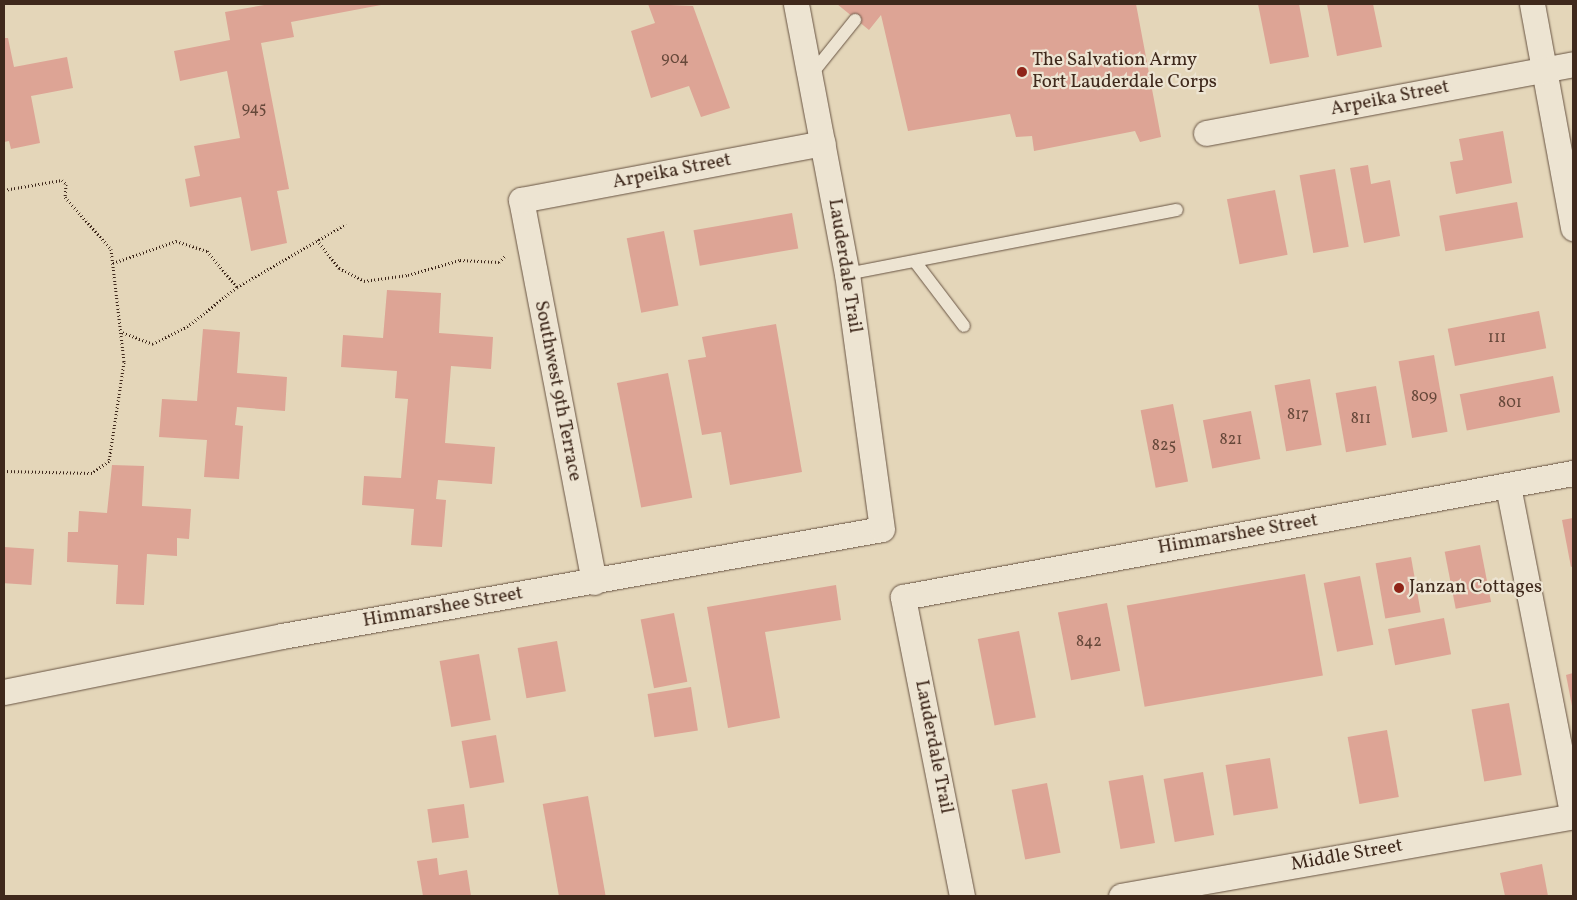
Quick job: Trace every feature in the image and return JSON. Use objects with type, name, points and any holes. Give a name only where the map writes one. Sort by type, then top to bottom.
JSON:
[{"type":"street","name":"Lauderdale Trail","points":[[796,4],[847,274],[882,530]]},
{"type":"street","points":[[1532,4],[1573,228]]},
{"type":"street","name":"Arpeika Street","points":[[1206,132],[1573,64]]},
{"type":"street","name":"Arpeika Street","points":[[521,200],[823,143]]},
{"type":"street","name":"Southwest 9th Terrace","points":[[521,200],[594,582]]},
{"type":"street","name":"Himmarshee Street","points":[[903,597],[1573,473]]},
{"type":"street","points":[[1508,486],[1573,816]]},
{"type":"street","name":"Himmarshee Street","points":[[4,692],[282,636],[882,530]]},
{"type":"street","name":"Lauderdale Trail","points":[[903,597],[960,896]]},
{"type":"street","name":"Middle Street","points":[[1121,896],[1573,816]]},
{"type":"lane","points":[[810,76],[855,20]]},
{"type":"lane","points":[[847,274],[1177,210]]},
{"type":"lane","points":[[916,262],[964,326]]},
{"type":"path","points":[[4,190],[62,180],[66,184],[65,197],[111,249],[124,362],[109,462],[92,473],[4,471]]},
{"type":"path","points":[[121,332],[153,344],[188,326],[237,287],[346,224]]},
{"type":"path","points":[[317,240],[339,268],[364,281],[408,275],[460,260],[499,262],[505,256],[504,249]]},
{"type":"path","points":[[113,263],[176,241],[207,251],[237,287]]},
{"type":"building","points":[[270,4],[381,5],[291,22],[294,37],[261,43],[289,189],[277,191],[287,243],[251,251],[241,197],[190,207],[185,179],[200,176],[194,146],[240,138],[227,71],[180,81],[174,51],[230,40],[225,12]]},
{"type":"building","points":[[648,4],[693,6],[730,108],[701,117],[689,86],[651,98],[631,31],[655,23]]},
{"type":"building","name":"The Salvation Army Fort Lauderdale Corps","points":[[837,4],[1136,4],[1161,137],[1140,142],[1135,131],[1034,151],[1032,136],[1016,137],[1010,114],[908,131],[881,15],[869,30]]},
{"type":"building","points":[[1258,4],[1299,4],[1309,57],[1270,64]]},
{"type":"building","points":[[1327,4],[1373,4],[1382,47],[1337,56]]},
{"type":"building","points":[[4,38],[8,38],[14,67],[67,57],[73,88],[31,96],[40,143],[11,149],[9,141],[4,142]]},
{"type":"building","points":[[1503,131],[1512,183],[1456,194],[1450,162],[1463,160],[1459,139]]},
{"type":"building","points":[[1368,165],[1371,184],[1390,180],[1400,236],[1364,243],[1350,168]]},
{"type":"building","points":[[1335,169],[1349,247],[1313,253],[1300,175]]},
{"type":"building","points":[[1275,190],[1288,255],[1239,264],[1227,199]]},
{"type":"building","points":[[1517,202],[1523,237],[1445,251],[1439,216]]},
{"type":"building","points":[[792,213],[798,248],[700,266],[694,230]]},
{"type":"building","points":[[664,231],[679,306],[641,313],[627,238]]},
{"type":"building","points":[[387,290],[441,293],[439,333],[493,337],[491,369],[451,366],[445,443],[495,447],[492,484],[438,480],[436,499],[446,500],[442,547],[411,545],[414,509],[362,505],[364,476],[401,478],[408,399],[395,398],[397,371],[341,367],[343,335],[383,338]]},
{"type":"building","points":[[1539,311],[1546,348],[1455,366],[1448,329]]},
{"type":"building","points":[[776,324],[802,472],[730,485],[721,432],[702,435],[688,360],[706,357],[702,337]]},
{"type":"building","points":[[203,329],[240,332],[237,373],[287,377],[285,411],[237,407],[235,425],[243,426],[239,479],[204,477],[207,440],[159,437],[162,399],[197,401]]},
{"type":"building","points":[[1434,355],[1448,432],[1412,438],[1399,361]]},
{"type":"building","points":[[668,373],[692,498],[641,508],[617,383]]},
{"type":"building","points":[[1553,376],[1560,412],[1467,430],[1460,394]]},
{"type":"building","points":[[1310,379],[1322,445],[1286,451],[1275,385]]},
{"type":"building","points":[[1376,386],[1386,445],[1346,452],[1336,393]]},
{"type":"building","points":[[1173,404],[1188,482],[1156,488],[1141,410]]},
{"type":"building","points":[[1251,411],[1260,459],[1212,468],[1203,420]]},
{"type":"building","points":[[112,465],[144,466],[142,506],[191,509],[189,539],[177,538],[177,556],[147,554],[144,605],[116,604],[118,565],[67,562],[68,532],[78,532],[79,511],[107,513]]},
{"type":"building","points":[[1573,518],[1573,566],[1571,567],[1562,520]]},
{"type":"building","points":[[1480,545],[1491,602],[1456,609],[1445,552]]},
{"type":"building","points":[[4,547],[34,549],[31,585],[4,583]]},
{"type":"building","name":"Janzan Cottages","points":[[1411,557],[1421,612],[1385,618],[1376,563]]},
{"type":"building","points":[[1305,574],[1323,675],[1145,707],[1127,605]]},
{"type":"building","points":[[1360,576],[1373,645],[1337,652],[1324,583]]},
{"type":"building","points":[[836,585],[841,620],[765,632],[780,718],[728,728],[707,607]]},
{"type":"building","points":[[1107,603],[1120,671],[1071,680],[1058,613]]},
{"type":"building","points":[[674,613],[687,682],[654,688],[641,619]]},
{"type":"building","points":[[1444,618],[1451,654],[1395,665],[1388,629]]},
{"type":"building","points":[[1019,631],[1036,717],[995,725],[978,639]]},
{"type":"building","points":[[557,641],[566,691],[526,698],[518,648]]},
{"type":"building","points":[[479,654],[491,720],[451,727],[440,661]]},
{"type":"building","points":[[1573,673],[1573,706],[1572,706],[1566,675]]},
{"type":"building","points":[[691,687],[698,730],[654,737],[648,694]]},
{"type":"building","points":[[1509,703],[1522,775],[1484,781],[1472,710]]},
{"type":"building","points":[[1387,730],[1399,797],[1359,804],[1348,737]]},
{"type":"building","points":[[496,735],[504,782],[470,788],[462,741]]},
{"type":"building","points":[[1270,758],[1278,808],[1234,815],[1226,765]]},
{"type":"building","points":[[1203,772],[1214,835],[1175,842],[1164,779]]},
{"type":"building","points":[[1143,775],[1155,843],[1121,849],[1109,781]]},
{"type":"building","points":[[1047,783],[1061,853],[1025,860],[1012,790]]},
{"type":"building","points":[[588,796],[606,896],[559,896],[543,804]]},
{"type":"building","points":[[464,804],[469,838],[432,843],[427,809]]},
{"type":"building","points":[[437,858],[439,875],[467,870],[471,896],[423,896],[417,861]]},
{"type":"building","points":[[1542,864],[1548,896],[1505,896],[1500,873]]},
{"type":"place","name":"The Salvation Army Fort Lauderdale Corps","points":[[1022,72]]},
{"type":"place","name":"Janzan Cottages","points":[[1399,588]]}]
